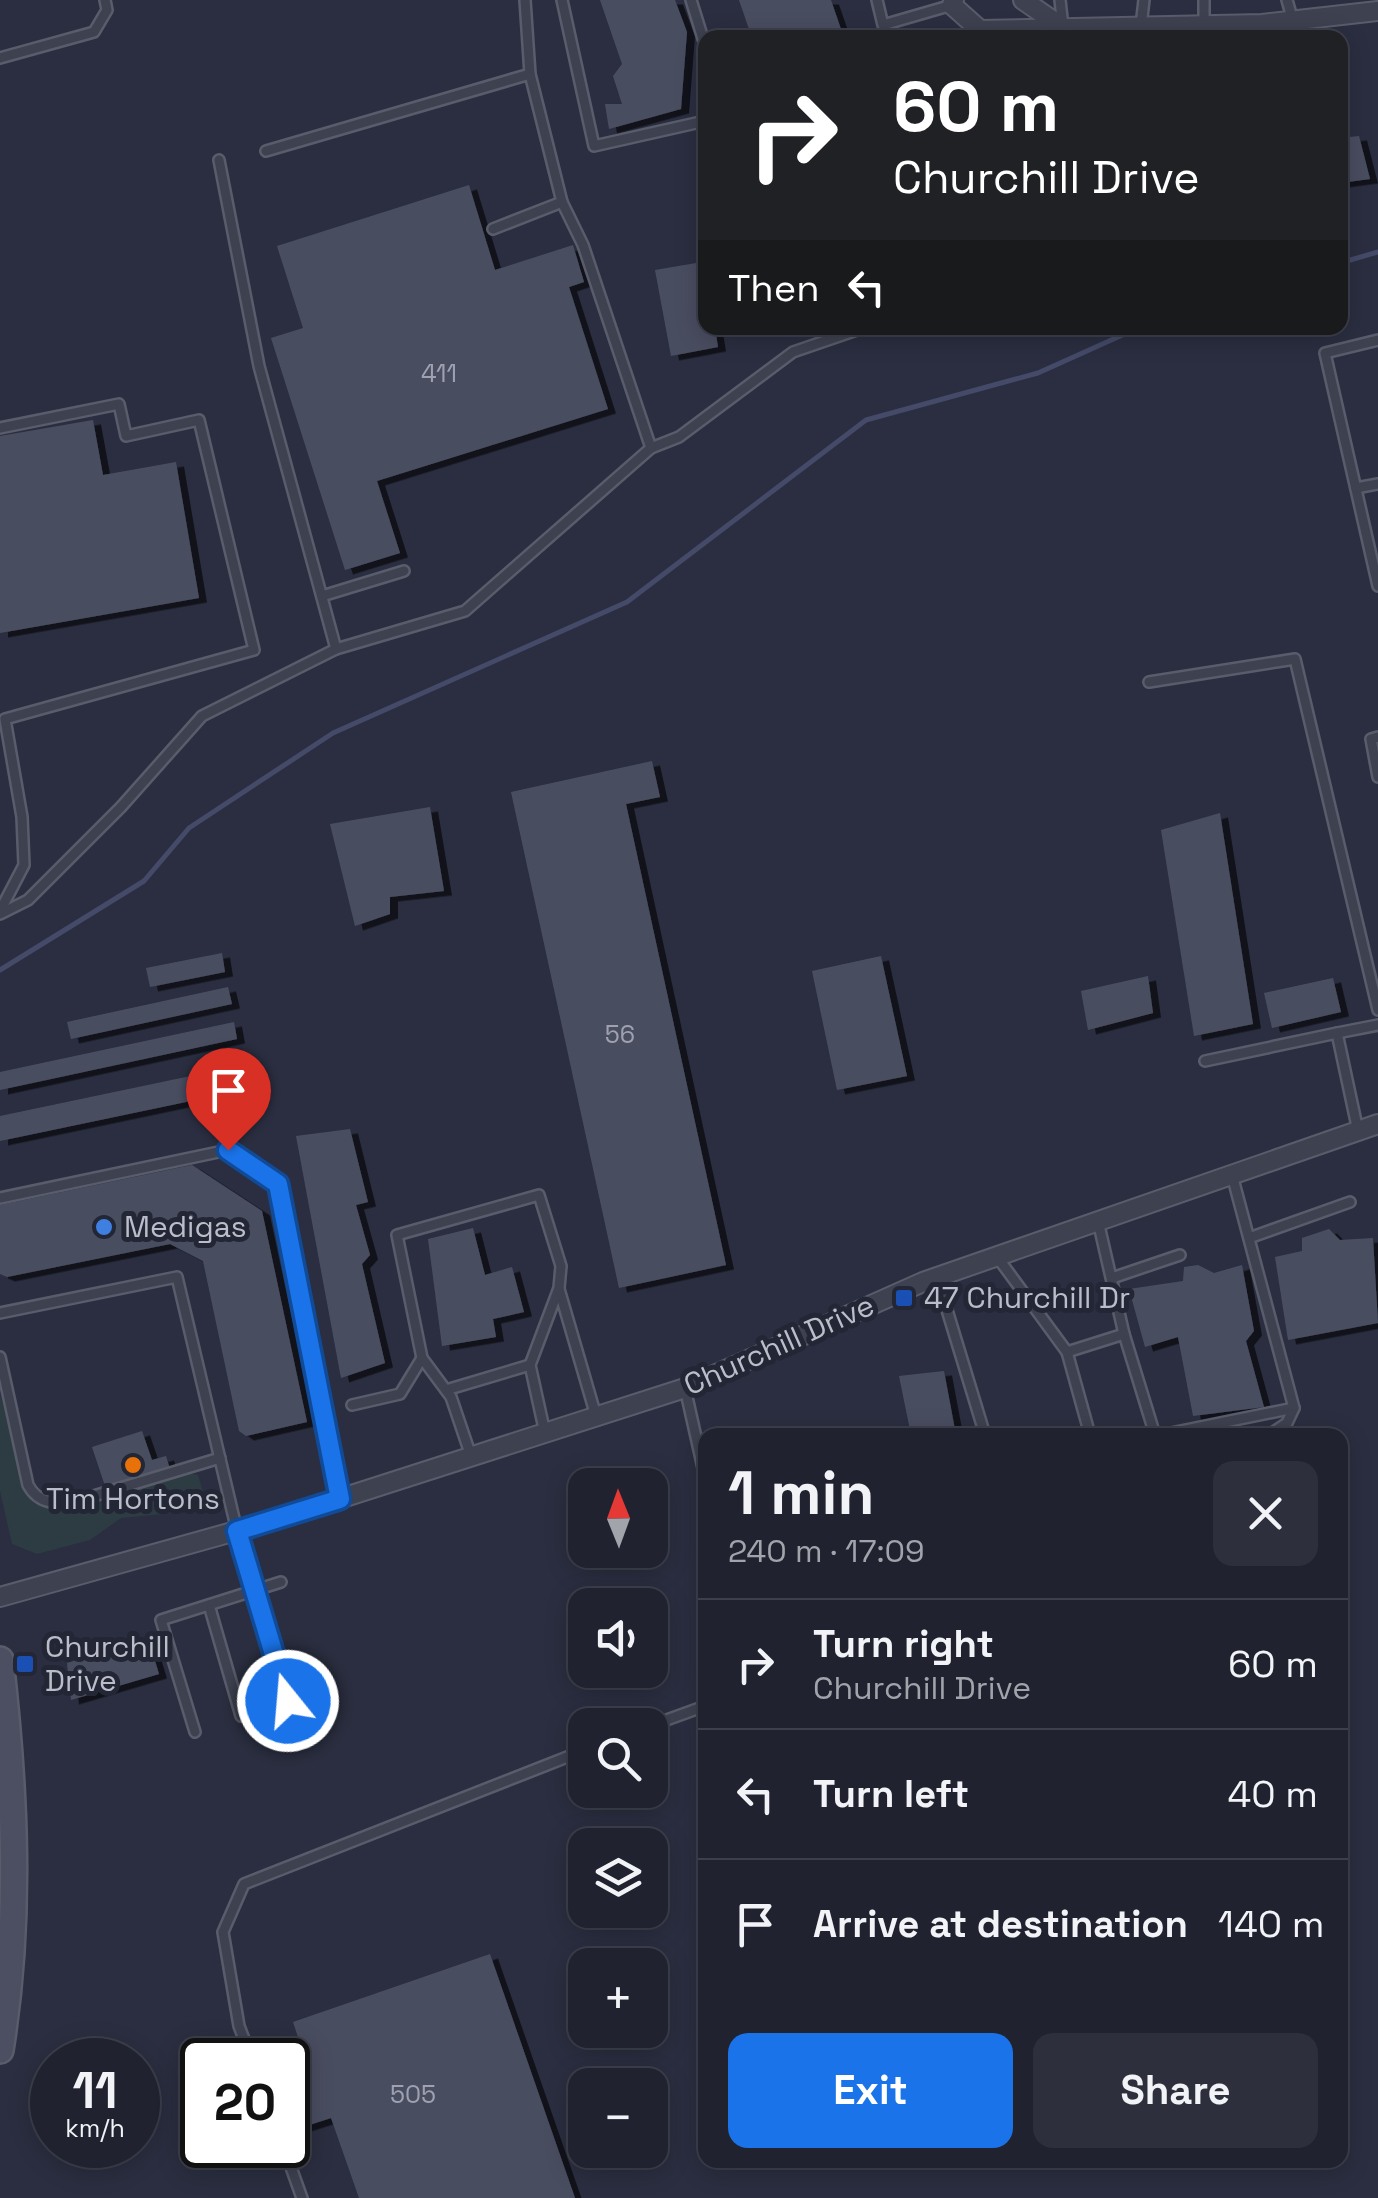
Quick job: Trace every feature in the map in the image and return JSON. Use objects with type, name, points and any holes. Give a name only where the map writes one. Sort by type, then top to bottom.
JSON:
[{"type":"street","points":[[1023,0],[1063,27]]},
{"type":"street","points":[[953,3],[980,30]]},
{"type":"street","points":[[1032,30],[1293,21],[1378,11]]},
{"type":"street","name":"Churchill Drive","points":[[0,1597],[237,1531],[685,1388],[936,1278],[1378,1124]]},
{"type":"street","points":[[0,1660],[12,1765],[13,1973],[0,2050]]},
{"type":"lane","points":[[0,58],[94,32],[107,10],[105,0]]},
{"type":"lane","points":[[525,0],[530,74],[562,202],[583,244],[651,448]]},
{"type":"lane","points":[[562,0],[594,146],[698,123]]},
{"type":"lane","points":[[691,0],[700,30]]},
{"type":"lane","points":[[877,0],[883,24],[880,30]]},
{"type":"lane","points":[[1060,0],[1063,27]]},
{"type":"lane","points":[[1141,26],[1144,0]]},
{"type":"lane","points":[[1204,0],[1204,25]]},
{"type":"lane","points":[[1287,0],[1293,21]]},
{"type":"lane","points":[[883,24],[953,3]]},
{"type":"lane","points":[[266,151],[530,74]]},
{"type":"lane","points":[[219,160],[260,366],[336,649]]},
{"type":"lane","points":[[493,229],[562,202]]},
{"type":"lane","points":[[820,335],[821,342]]},
{"type":"lane","points":[[0,912],[28,900],[122,807],[202,716],[336,649],[465,611],[651,448],[679,437],[793,352],[842,335]]},
{"type":"lane","points":[[1378,340],[1325,353],[1378,586]]},
{"type":"lane","points":[[0,428],[118,404],[126,436],[199,420],[254,650],[5,720],[22,817],[24,865],[0,912]]},
{"type":"lane","points":[[1356,488],[1378,484]]},
{"type":"lane","points":[[322,596],[404,571]]},
{"type":"lane","points":[[1150,682],[1295,659],[1378,1010]]},
{"type":"lane","points":[[1378,737],[1371,739],[1378,777]]},
{"type":"lane","points":[[1205,1061],[1378,1025]]},
{"type":"lane","points":[[1337,1034],[1358,1131]]},
{"type":"lane","points":[[0,1198],[228,1150],[278,1184],[340,1499]]},
{"type":"lane","points":[[1232,1175],[1294,1408],[1279,1428]]},
{"type":"lane","points":[[471,1456],[446,1390],[422,1358],[397,1234],[539,1195],[560,1266],[559,1288],[530,1365],[545,1433]]},
{"type":"lane","points":[[1248,1238],[1350,1202]]},
{"type":"lane","points":[[1098,1221],[1124,1334],[1156,1428]]},
{"type":"lane","points":[[1112,1278],[1180,1255]]},
{"type":"lane","points":[[997,1256],[1067,1352],[1088,1428]]},
{"type":"lane","points":[[0,1313],[177,1277],[237,1531],[288,1701]]},
{"type":"lane","points":[[936,1278],[983,1428]]},
{"type":"lane","points":[[559,1288],[596,1416]]},
{"type":"lane","points":[[1067,1352],[1124,1334]]},
{"type":"lane","points":[[0,1357],[28,1485],[42,1500],[56,1504],[77,1502],[220,1458]]},
{"type":"lane","points":[[352,1405],[400,1394],[422,1358]]},
{"type":"lane","points":[[446,1390],[530,1365]]},
{"type":"lane","points":[[685,1388],[698,1446]]},
{"type":"lane","points":[[1193,1428],[1294,1408]]},
{"type":"lane","points":[[195,1732],[162,1620],[281,1582]]},
{"type":"lane","points":[[209,1605],[241,1716]]},
{"type":"lane","points":[[668,1719],[698,1709]]},
{"type":"lane","points":[[244,2038],[223,1932],[244,1884],[568,1757]]},
{"type":"lane","points":[[291,2168],[302,2198]]},
{"type":"shaded area","points":[[0,1394],[32,1500],[54,1506],[76,1505],[159,1476],[179,1473],[198,1475],[203,1492],[194,1511],[121,1518],[90,1540],[37,1554],[12,1544],[0,1491]]},
{"type":"building","points":[[600,0],[675,0],[687,32],[681,109],[609,129],[605,104],[622,104],[613,76],[622,64]]},
{"type":"building","points":[[739,0],[831,0],[841,30],[749,30]]},
{"type":"building","points":[[1359,136],[1370,179],[1348,182],[1348,137]]},
{"type":"building","points":[[469,185],[495,270],[573,245],[584,282],[569,287],[608,409],[377,481],[400,553],[345,570],[271,338],[303,328],[277,246]]},
{"type":"building","points":[[698,263],[698,335],[716,335],[718,347],[671,356],[655,270]]},
{"type":"building","points":[[93,420],[103,475],[176,462],[199,598],[0,633],[0,436]]},
{"type":"building","points":[[652,761],[660,797],[626,804],[726,1265],[619,1288],[511,792]]},
{"type":"building","points":[[430,807],[444,891],[390,897],[390,914],[355,926],[330,824]]},
{"type":"building","points":[[1220,813],[1253,1024],[1194,1036],[1161,830]]},
{"type":"building","points":[[222,953],[225,972],[150,987],[146,968]]},
{"type":"building","points":[[881,956],[907,1076],[837,1090],[812,971]]},
{"type":"building","points":[[1148,976],[1153,1013],[1088,1030],[1081,991]]},
{"type":"building","points":[[1333,978],[1341,1012],[1272,1028],[1264,993]]},
{"type":"building","points":[[228,987],[232,1004],[71,1039],[67,1022]]},
{"type":"building","points":[[234,1022],[237,1039],[0,1090],[0,1072]]},
{"type":"building","points":[[243,1065],[248,1089],[0,1141],[0,1116]]},
{"type":"building","points":[[350,1129],[368,1202],[356,1205],[370,1255],[362,1264],[385,1363],[341,1378],[296,1136]]},
{"type":"building","points":[[192,1165],[262,1211],[307,1422],[246,1436],[239,1431],[203,1261],[170,1244],[7,1277],[0,1274],[0,1205]]},
{"type":"building","points":[[473,1228],[485,1275],[512,1267],[524,1312],[493,1319],[496,1337],[442,1346],[428,1239]]},
{"type":"building","points":[[1329,1229],[1340,1240],[1373,1238],[1378,1323],[1288,1340],[1275,1257],[1302,1251],[1302,1238]]},
{"type":"building","points":[[1198,1265],[1214,1273],[1242,1265],[1254,1331],[1246,1341],[1264,1407],[1193,1416],[1178,1337],[1145,1347],[1129,1289],[1183,1281],[1184,1267]]},
{"type":"building","points":[[944,1371],[955,1428],[910,1428],[899,1376]]},
{"type":"building","name":"Tim Hortons","points":[[142,1431],[152,1460],[166,1456],[170,1469],[106,1489],[92,1447]]},
{"type":"building","points":[[148,1638],[159,1674],[71,1700],[67,1663]]},
{"type":"building","points":[[490,1954],[575,2198],[359,2198],[331,2118],[310,2125],[310,2038],[298,2038],[293,2022]]},
{"type":"waterway","points":[[1348,261],[1378,252]]},
{"type":"waterway","points":[[0,970],[144,881],[189,828],[333,733],[627,602],[866,420],[1038,373],[1122,335]]},
{"type":"place","name":"Medigas","points":[[104,1227]]},
{"type":"place","name":"47 Churchill Dr","points":[[904,1298]]},
{"type":"place","name":"Tim Hortons","points":[[133,1465]]},
{"type":"place","name":"Churchill Drive","points":[[25,1664]]},
{"type":"route","points":[[228,1150],[278,1184],[340,1499],[237,1531],[288,1701]]}]
